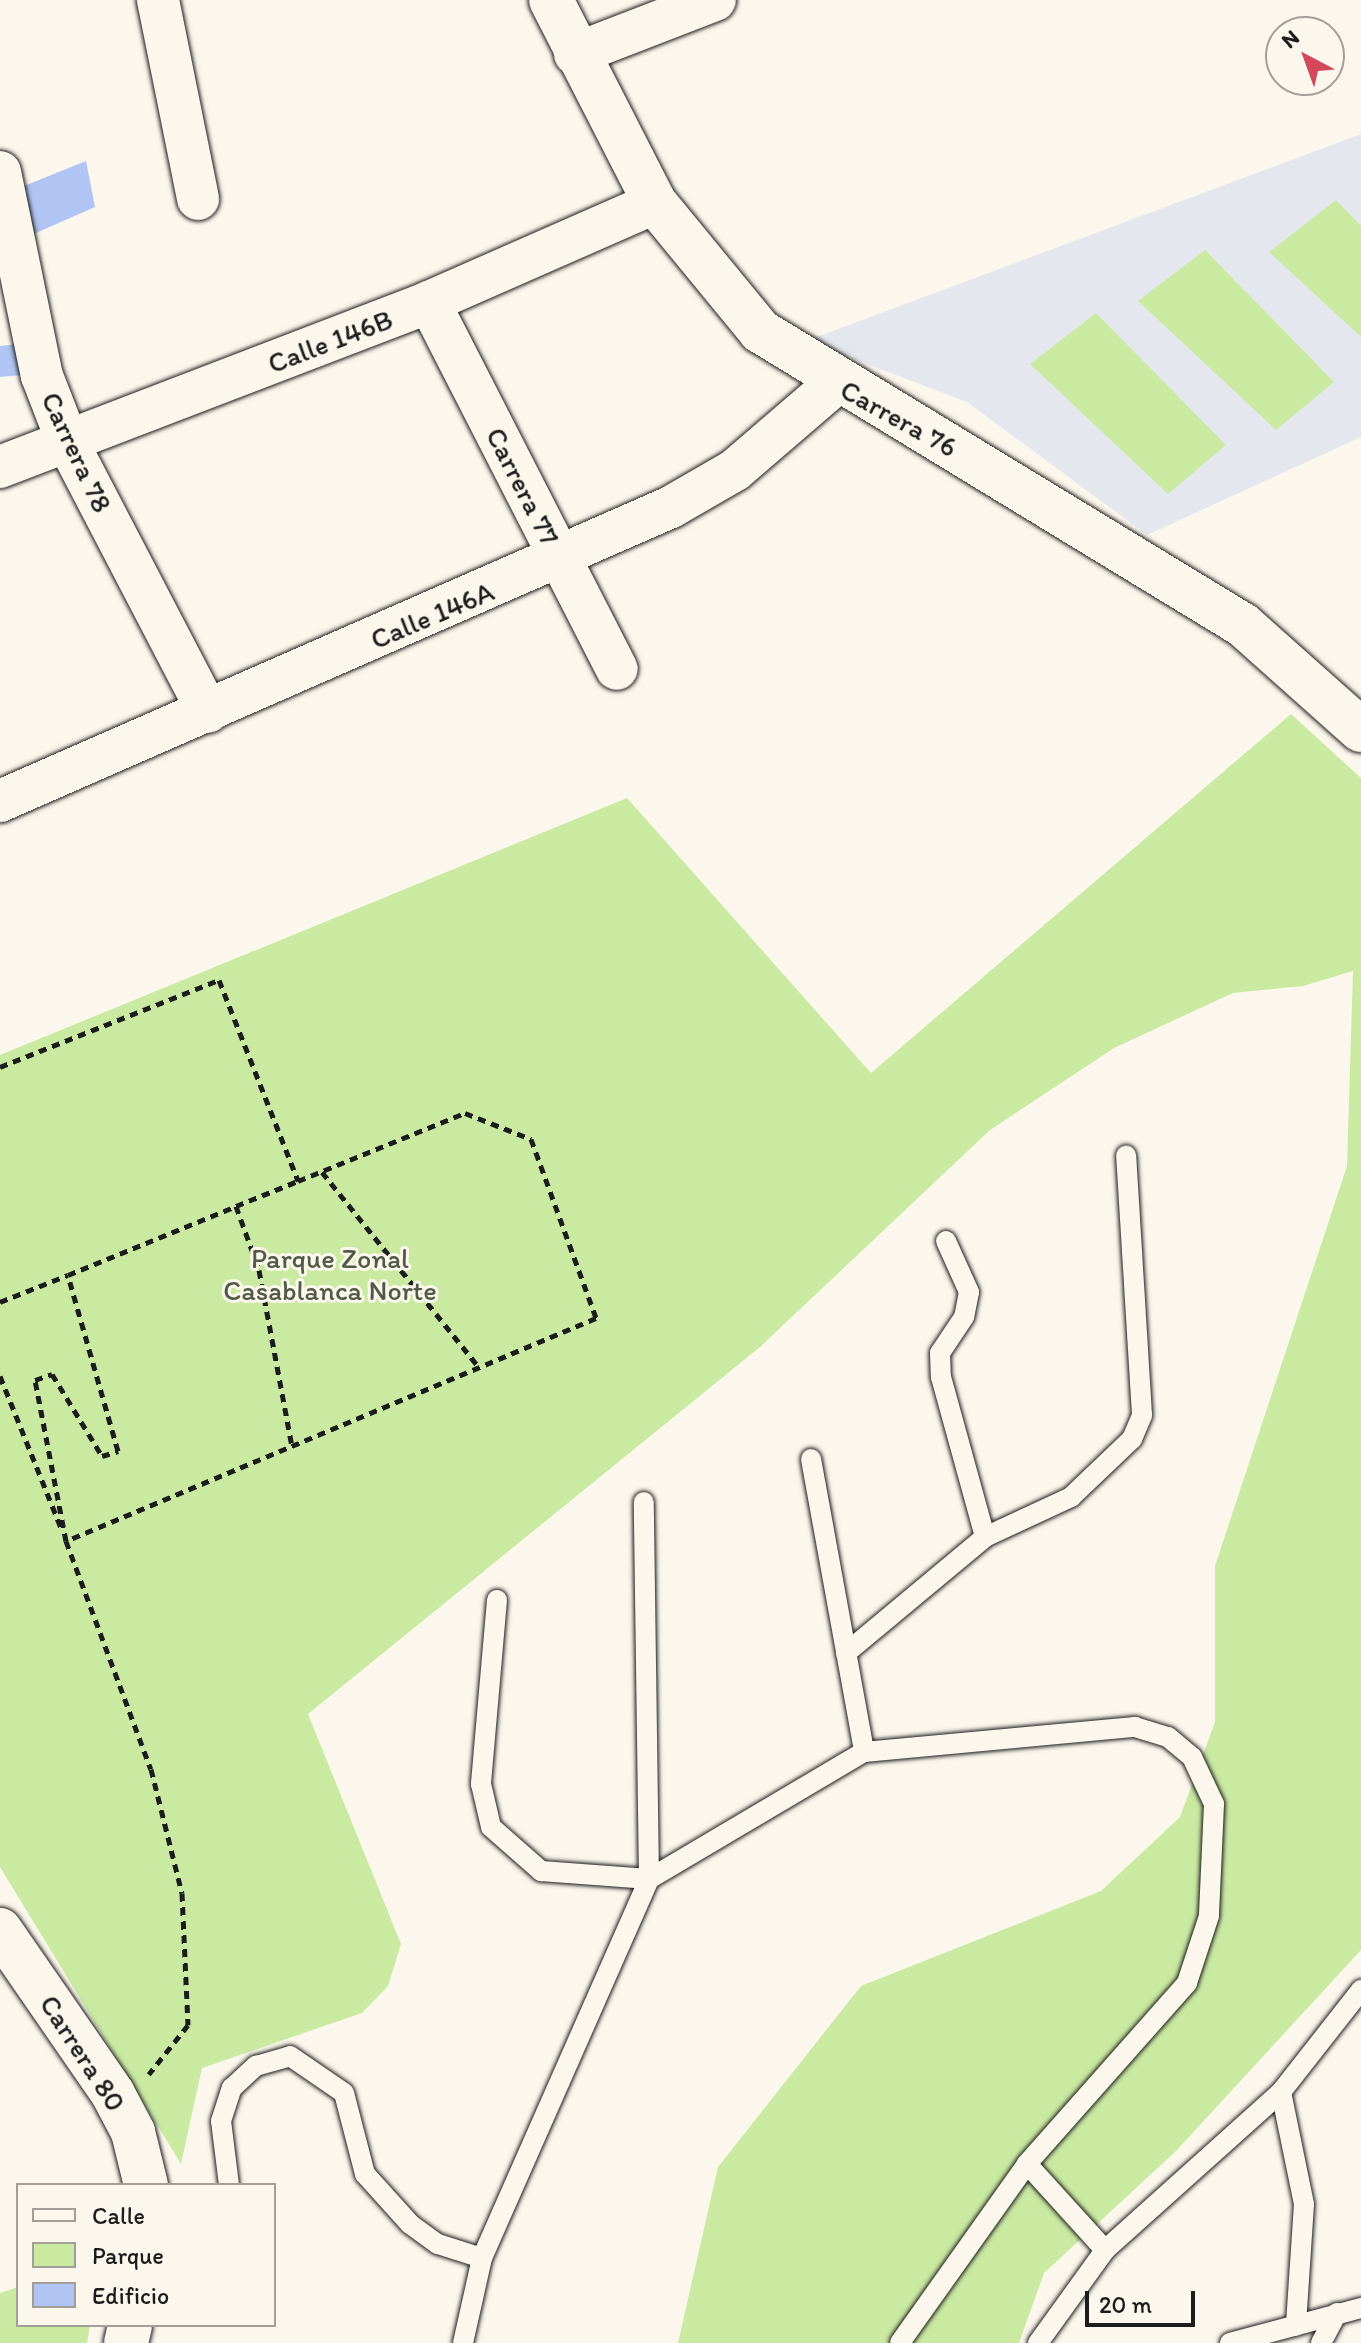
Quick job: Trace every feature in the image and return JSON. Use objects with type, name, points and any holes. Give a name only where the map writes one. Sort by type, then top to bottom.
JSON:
[{"type":"street","points":[[158,0],[198,199]]},
{"type":"street","name":"Carrera 76","points":[[551,0],[575,54],[655,203],[740,312],[836,383],[1243,625],[1361,730]]},
{"type":"street","points":[[575,54],[715,0]]},
{"type":"street","name":"Carrera 78","points":[[0,172],[42,376],[68,443],[208,712]]},
{"type":"street","name":"Calle 146B","points":[[0,467],[429,302],[655,203]]},
{"type":"street","name":"Carrera 77","points":[[429,302],[617,669]]},
{"type":"street","name":"Calle 146A","points":[[0,801],[560,559],[735,470],[836,383]]},
{"type":"street","name":"Carrera 80","points":[[0,1930],[113,2094],[137,2143],[146,2183]]},
{"type":"lane","points":[[846,1653],[985,1537],[1071,1497],[1105,1472],[1142,1415],[1126,1155]]},
{"type":"lane","points":[[946,1241],[969,1292],[964,1317],[940,1353],[941,1377],[985,1537]]},
{"type":"lane","points":[[811,1459],[864,1752]]},
{"type":"lane","points":[[463,2343],[482,2258],[649,1879],[644,1502]]},
{"type":"lane","points":[[497,1600],[481,1784],[491,1827],[519,1859],[541,1871],[649,1879],[864,1752],[1135,1727],[1168,1737],[1192,1757],[1214,1804],[1209,1916],[1187,1983],[1027,2164],[900,2343]]},
{"type":"lane","points":[[1038,2343],[1105,2250],[1281,2092],[1361,1990]]},
{"type":"lane","points":[[229,2183],[221,2121],[232,2088],[256,2066],[290,2056],[344,2093],[365,2174],[410,2224],[438,2244],[482,2258]]},
{"type":"lane","points":[[1281,2092],[1304,2204],[1296,2326]]},
{"type":"lane","points":[[1027,2164],[1105,2250]]},
{"type":"lane","points":[[1230,2343],[1361,2308]]},
{"type":"lane","points":[[1321,2343],[1337,2313]]},
{"type":"path","points":[[0,1067],[219,980],[298,1181]]},
{"type":"path","points":[[0,1302],[465,1113],[531,1139],[596,1318],[66,1541]]},
{"type":"path","points":[[322,1171],[479,1367]]},
{"type":"path","points":[[236,1206],[259,1270],[292,1446]]},
{"type":"path","points":[[66,1541],[35,1380],[52,1374],[102,1456],[118,1451],[68,1275]]},
{"type":"path","points":[[0,1376],[66,1541],[151,1769],[182,1893],[190,1985],[188,2025],[146,2077],[113,2094]]},
{"type":"shaded area","points":[[1361,134],[1361,437],[1147,535],[967,402],[806,341]]},
{"type":"green space","points":[[1336,200],[1361,226],[1361,337],[1269,252]]},
{"type":"green space","points":[[1205,250],[1334,382],[1276,430],[1138,301]]},
{"type":"green space","points":[[1096,313],[1226,445],[1168,494],[1030,364]]},
{"type":"green space","name":"Parque Zonal Casablanca Norte","points":[[1291,714],[1361,778],[1361,1950],[1175,2152],[1044,2273],[1019,2343],[678,2343],[718,2167],[861,1986],[1101,1891],[1180,1817],[1215,1722],[1215,1566],[1347,1166],[1353,971],[1303,986],[1233,993],[1114,1048],[990,1130],[760,1347],[308,1714],[401,1944],[388,1986],[362,2013],[202,2068],[181,2164],[0,1867],[0,1055],[627,798],[871,1073]]},
{"type":"green space","points":[[16,2288],[16,2327],[90,2327],[87,2343],[0,2343],[0,2293]]},
{"type":"building","points":[[86,161],[95,207],[29,236],[19,188]]},
{"type":"building","points":[[18,344],[22,375],[0,377],[0,346]]}]
